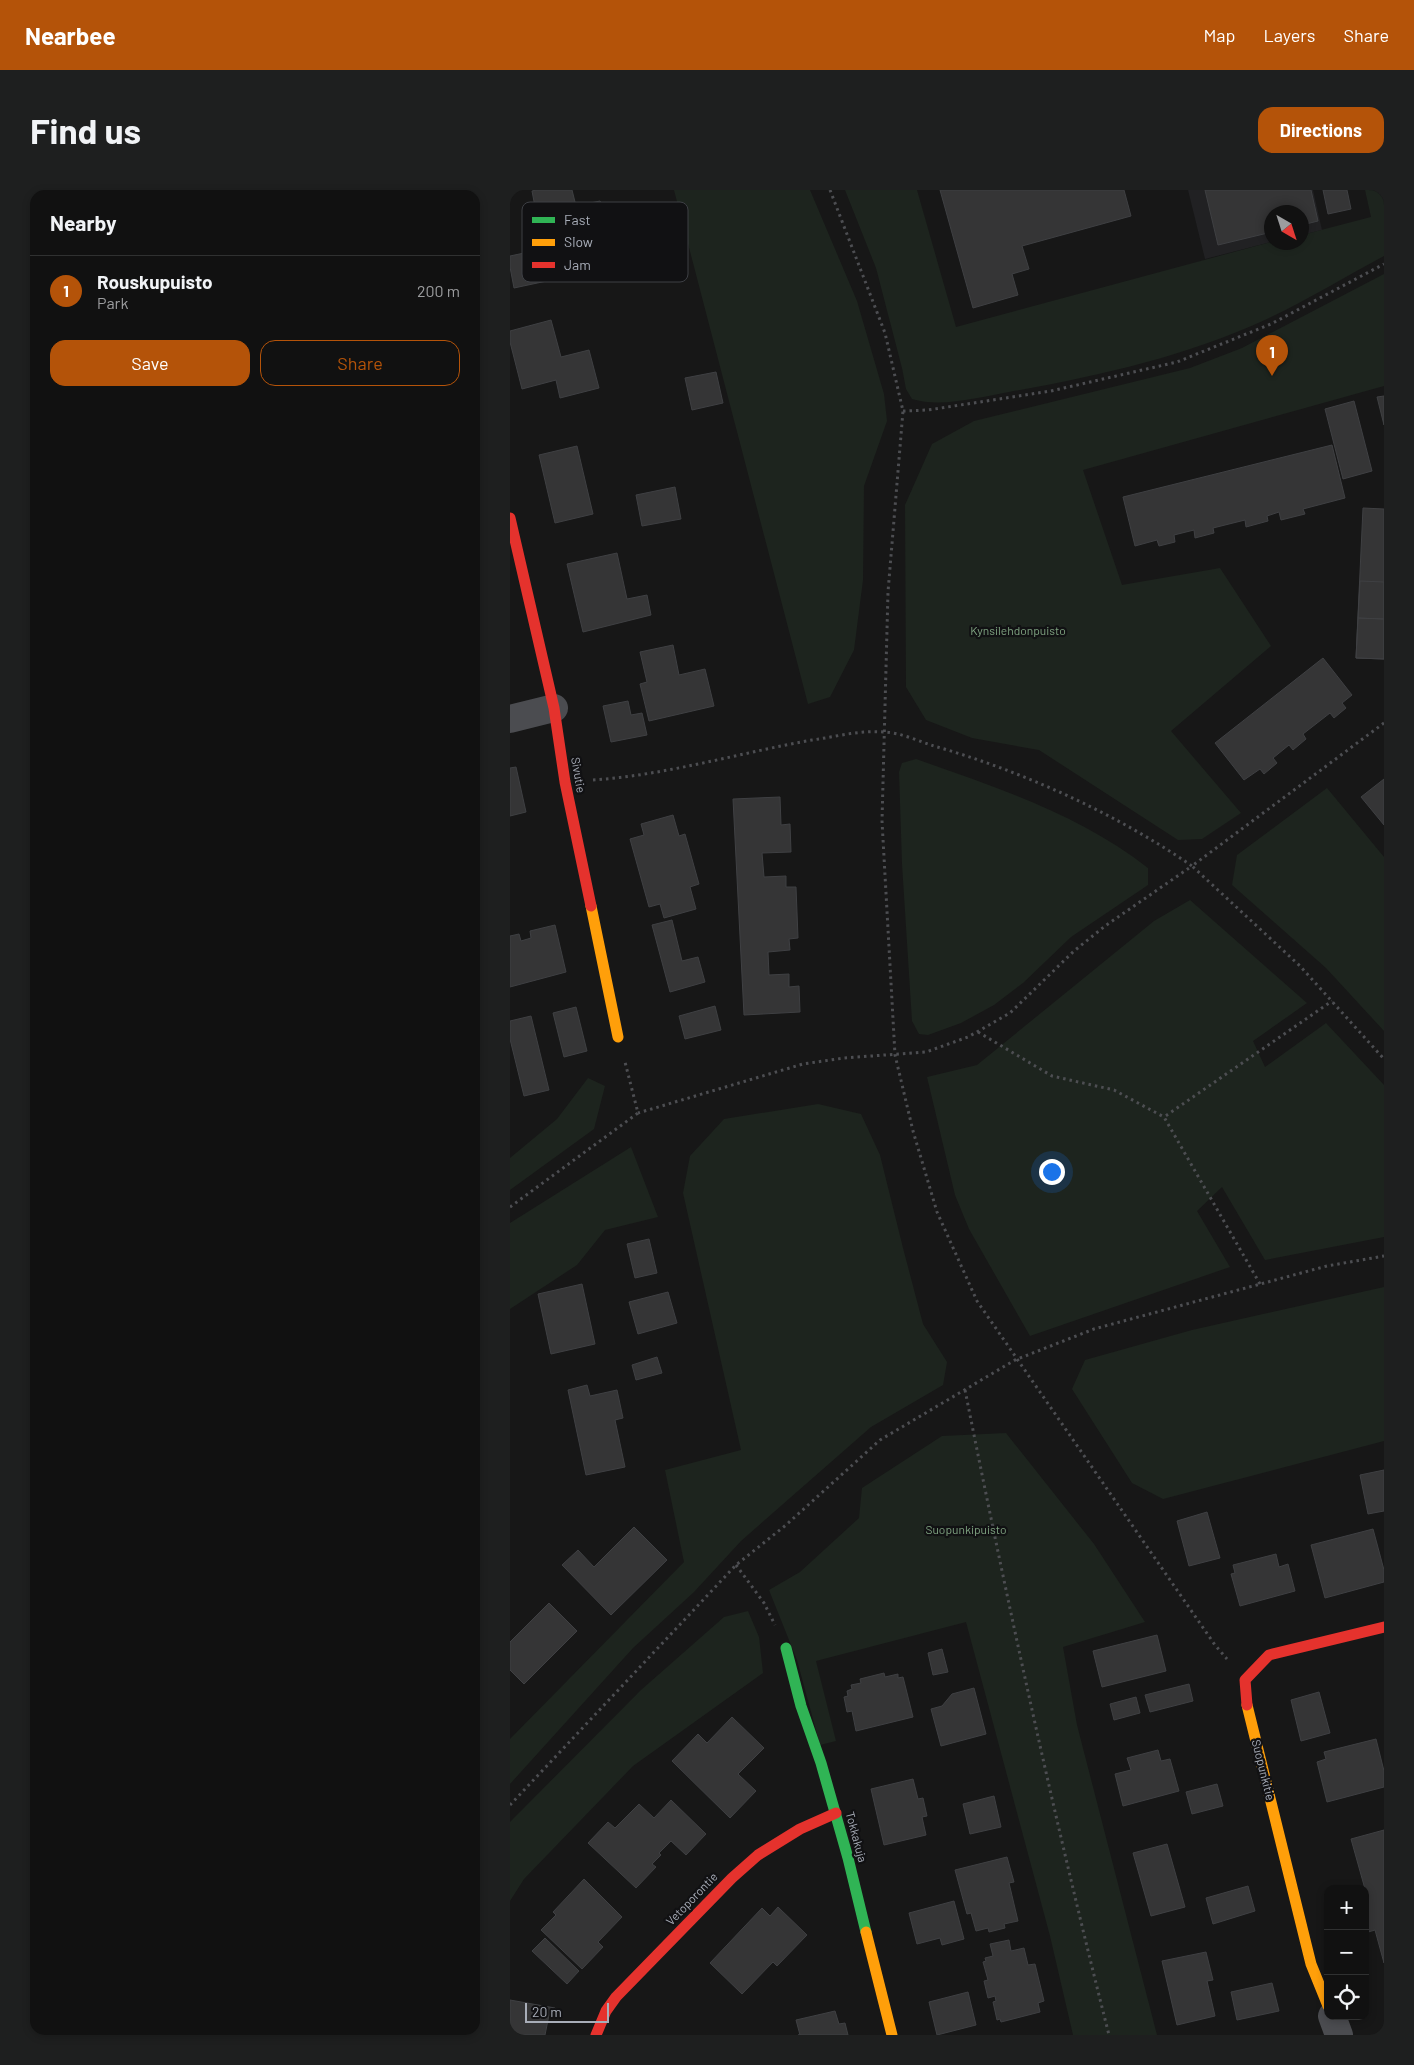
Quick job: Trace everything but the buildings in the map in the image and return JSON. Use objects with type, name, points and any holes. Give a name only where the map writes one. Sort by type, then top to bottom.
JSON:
[{"type":"street","name":"Sivutie","points":[[510,518],[554,708],[565,782],[618,1038]]},
{"type":"street","points":[[510,718],[554,708]]},
{"type":"street","points":[[1245,1680],[1269,1655],[1384,1626]]},
{"type":"street","name":"Tokkakuja","points":[[786,1648],[801,1706],[836,1813],[892,2035]]},
{"type":"street","name":"Suopunkitie","points":[[1245,1680],[1247,1705],[1311,1964],[1324,1996]]},
{"type":"street","name":"Vetoporontie","points":[[596,2035],[606,2011],[616,1997],[742,1868],[776,1843],[800,1829],[836,1813]]},
{"type":"street","points":[[1333,2020],[1339,2035]]},
{"type":"path","points":[[830,190],[885,333],[903,411],[888,592],[882,821],[895,1055],[913,1132],[937,1212],[977,1302],[1015,1360],[1216,1645],[1245,1680]]},
{"type":"path","points":[[903,411],[928,410],[1051,391],[1177,362],[1272,324],[1384,264]]},
{"type":"path","points":[[510,1207],[638,1113],[803,1064],[844,1058],[926,1052],[968,1038],[1010,1014],[1074,951],[1105,926],[1192,866],[1384,723]]},
{"type":"path","points":[[565,782],[634,775],[855,733],[884,731],[975,758],[1085,804],[1156,841],[1192,866],[1300,966],[1384,1060]]},
{"type":"path","points":[[1164,1117],[1332,1001]]},
{"type":"path","points":[[978,1032],[1052,1076],[1114,1090],[1164,1117],[1260,1284]]},
{"type":"path","points":[[618,1038],[638,1113]]},
{"type":"path","points":[[510,1805],[736,1565],[786,1525],[880,1440],[1015,1360],[1094,1329],[1326,1266],[1384,1256]]},
{"type":"path","points":[[965,1390],[1000,1566],[1081,1924],[1109,2035]]},
{"type":"path","points":[[736,1565],[764,1603],[786,1648]]},
{"type":"shaded area","points":[[1188,190],[1313,190],[1322,230],[1309,233],[1309,205],[1264,205],[1264,244],[1205,259]]},
{"type":"green space","points":[[674,190],[810,190],[857,301],[884,394],[887,421],[864,486],[863,580],[854,650],[830,697],[808,704],[688,244],[688,202],[677,202]]},
{"type":"green space","points":[[845,190],[917,190],[956,327],[1264,244],[1264,250],[1309,250],[1309,233],[1371,217],[1365,190],[1384,190],[1384,256],[1267,319],[1205,344],[1141,364],[1042,386],[961,401],[935,402],[912,399],[906,389],[876,268]]},
{"type":"green space","name":"Kynsilehdonpuisto","points":[[1384,274],[1384,386],[1083,470],[1122,585],[1220,568],[1271,646],[1171,731],[1241,813],[1202,839],[1178,840],[1039,750],[972,738],[926,720],[906,687],[905,505],[932,444],[974,421],[1190,368],[1242,348]]},
{"type":"green space","points":[[916,759],[977,780],[1037,804],[1095,833],[1122,849],[1148,868],[1148,885],[1071,937],[1023,983],[994,1005],[961,1023],[928,1035],[919,1034],[912,1021],[902,864],[899,772],[902,763]]},
{"type":"green space","points":[[1327,788],[1384,857],[1384,1031],[1326,968],[1232,885],[1237,855]]},
{"type":"green space","points":[[1190,900],[1307,1003],[1253,1041],[1265,1067],[1326,1023],[1384,1085],[1384,1237],[1265,1260],[1222,1187],[1197,1211],[1230,1267],[1030,1336],[969,1229],[955,1195],[927,1077],[977,1065],[1154,921]]},
{"type":"green space","points":[[588,1078],[605,1086],[594,1129],[510,1190],[510,1158],[557,1119]]},
{"type":"green space","points":[[818,1104],[861,1114],[880,1155],[923,1324],[947,1362],[943,1385],[871,1427],[741,1541],[694,1592],[633,1648],[510,1784],[510,1739],[684,1562],[665,1470],[741,1450],[683,1193],[690,1156],[724,1119]]},
{"type":"green space","points":[[631,1147],[658,1217],[605,1230],[577,1265],[510,1309],[510,1223]]},
{"type":"green space","points":[[1384,1287],[1384,1441],[1163,1499],[1132,1483],[1072,1389],[1085,1360],[1192,1330]]},
{"type":"green space","name":"Suopunkipuisto","points":[[1006,1433],[1094,1544],[1145,1622],[1063,1647],[1077,1725],[1157,2035],[1073,2035],[1050,1936],[966,1622],[816,1661],[836,1741],[820,1745],[797,1660],[769,1590],[800,1572],[859,1518],[862,1488],[942,1436]]},
{"type":"green space","points":[[748,1611],[759,1637],[763,1673],[633,1766],[524,1879],[510,1901],[510,1822],[641,1690],[724,1617]]},
{"type":"traffic: fast","points":[[786,1648],[801,1706],[821,1763],[848,1858],[866,1932]]},
{"type":"traffic: slow","points":[[591,906],[618,1037]]},
{"type":"traffic: slow","points":[[1247,1705],[1311,1964],[1324,1996]]},
{"type":"traffic: slow","points":[[866,1932],[892,2035]]},
{"type":"traffic: jam","points":[[510,518],[554,708],[565,782],[591,906]]},
{"type":"traffic: jam","points":[[1247,1705],[1245,1680],[1269,1655],[1384,1627]]},
{"type":"traffic: jam","points":[[596,2035],[606,2011],[616,1997],[732,1878],[758,1855],[800,1829],[836,1813]]},
{"type":"place","name":"Rouskupuisto","points":[[1272,376]]}]
